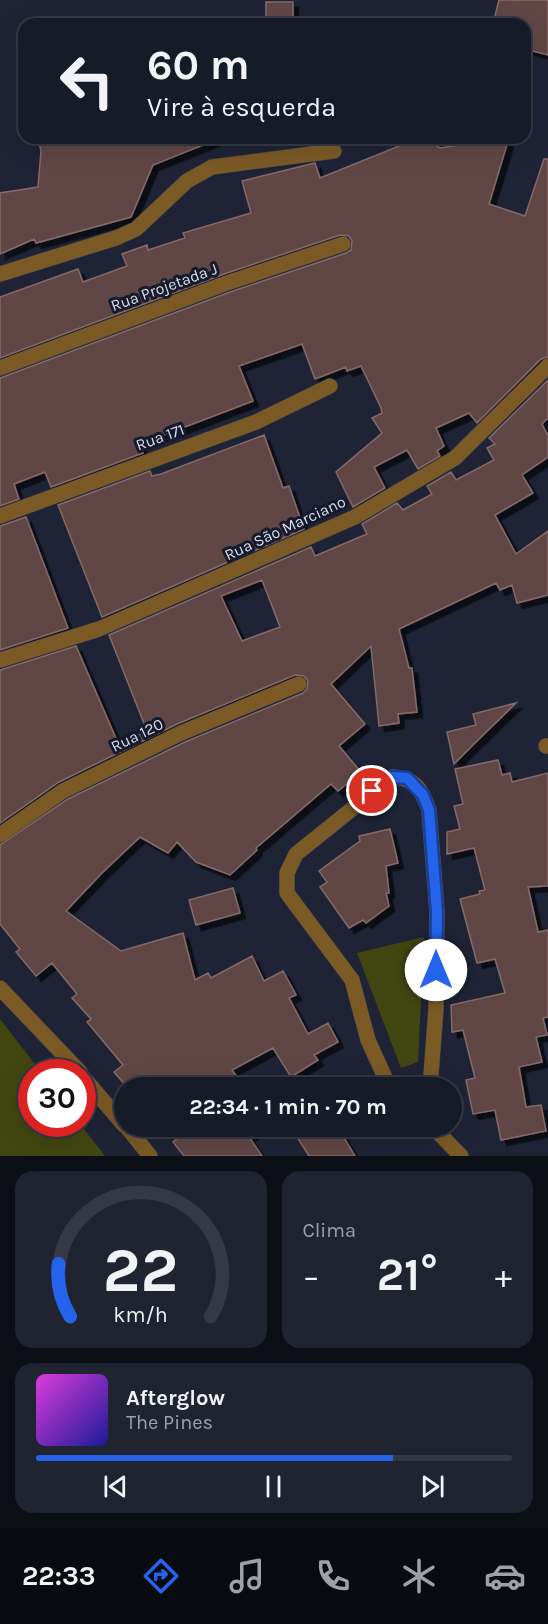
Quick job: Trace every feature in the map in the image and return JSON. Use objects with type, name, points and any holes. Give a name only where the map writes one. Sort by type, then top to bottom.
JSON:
[{"type":"street","points":[[0,274],[116,238],[136,229],[186,181],[212,167],[334,152]]},
{"type":"street","name":"Rua Projetada J","points":[[0,368],[227,283],[343,244]]},
{"type":"street","name":"Rua São Marciano","points":[[0,660],[99,629],[355,517],[455,458],[548,366]]},
{"type":"street","name":"Rua 171","points":[[0,516],[255,422],[330,386]]},
{"type":"street","name":"Rua 120","points":[[0,835],[63,791],[181,733],[299,684]]},
{"type":"street","points":[[385,1077],[368,1040],[352,980],[287,893],[287,873],[296,854],[392,777],[407,778],[416,785],[429,810],[437,912],[436,1009],[431,1077]]},
{"type":"street","points":[[0,988],[67,1059]]},
{"type":"street","points":[[96,1092],[114,1113]]},
{"type":"street","points":[[134,1137],[150,1156]]},
{"type":"street","points":[[443,1137],[461,1156]]},
{"type":"green space","points":[[424,937],[418,1062],[401,1068],[357,953]]},
{"type":"green space","points":[[0,1019],[31,1059],[18,1059],[18,1137],[90,1137],[105,1156],[0,1156]]},
{"type":"building","points":[[499,0],[548,0],[548,55],[531,51],[531,18],[494,18]]},
{"type":"building","points":[[266,2],[293,2],[293,18],[266,18]]},
{"type":"building","points":[[39,144],[206,144],[153,165],[131,217],[36,243],[34,239],[0,254],[0,193],[38,187],[41,151]]},
{"type":"building","points":[[404,144],[434,144],[440,148],[467,144],[507,144],[489,204],[525,216],[544,159],[548,159],[548,357],[541,359],[477,423],[469,413],[436,428],[444,446],[437,451],[440,456],[418,469],[407,450],[374,467],[385,488],[353,507],[336,472],[382,433],[372,418],[382,413],[381,408],[361,366],[347,371],[346,367],[315,379],[302,344],[239,366],[253,401],[140,444],[143,453],[51,487],[45,472],[14,484],[19,499],[0,506],[0,378],[230,292],[346,253],[351,250],[352,241],[349,236],[340,235],[224,274],[0,358],[0,297],[78,269],[83,282],[127,266],[122,254],[147,245],[148,250],[185,238],[183,233],[251,213],[242,181],[315,163],[320,178]]},
{"type":"building","points":[[548,380],[548,418],[542,424],[548,436],[548,457],[522,475],[533,493],[495,515],[516,554],[548,531],[548,595],[517,603],[512,585],[500,590],[496,583],[399,629],[409,668],[412,668],[417,712],[398,714],[399,723],[379,726],[371,646],[331,684],[365,724],[339,746],[361,772],[338,791],[331,784],[256,848],[257,850],[230,875],[196,862],[177,842],[168,853],[140,837],[66,911],[121,951],[183,933],[195,980],[208,973],[211,978],[252,956],[264,981],[283,971],[296,995],[289,998],[308,1034],[328,1023],[338,1042],[314,1055],[318,1060],[291,1077],[273,1048],[232,1070],[237,1077],[118,1077],[114,1072],[123,1065],[87,1022],[91,1019],[72,998],[77,994],[52,963],[36,976],[16,952],[20,949],[0,924],[0,845],[68,799],[185,742],[303,693],[307,689],[308,681],[304,676],[295,675],[177,724],[59,782],[0,823],[0,670],[76,646],[118,743],[147,731],[109,635],[311,547],[315,556],[367,534],[362,524],[397,503],[403,510],[432,494],[427,486],[451,472],[456,480],[494,460],[487,448],[495,444],[489,438]],"holes":[[[262,580],[280,627],[242,641],[221,596]]]},
{"type":"building","points":[[264,435],[283,488],[289,486],[304,529],[102,617],[58,505],[150,471],[152,476],[161,474]]},
{"type":"building","points":[[26,517],[68,628],[0,650],[0,526]]},
{"type":"building","points":[[516,703],[454,764],[447,732],[476,725],[473,714]]},
{"type":"building","points":[[498,760],[502,775],[510,773],[512,782],[548,773],[548,886],[528,887],[538,932],[548,930],[548,1017],[543,1018],[547,1035],[536,1037],[542,1062],[519,1067],[526,1107],[541,1105],[546,1131],[501,1140],[495,1110],[473,1114],[466,1080],[475,1078],[463,1030],[452,1032],[451,1005],[505,993],[495,959],[477,963],[460,899],[480,894],[479,891],[485,890],[474,848],[447,854],[447,832],[460,829],[454,806],[463,804],[455,769]]},
{"type":"building","points":[[390,829],[398,863],[386,866],[389,893],[386,893],[389,906],[366,923],[363,920],[349,928],[320,887],[327,882],[319,871],[360,841],[359,836]]},
{"type":"building","points":[[233,888],[240,913],[196,925],[189,900]]},
{"type":"building","points":[[180,1137],[249,1137],[262,1156],[184,1156],[173,1142]]},
{"type":"building","points":[[297,1137],[344,1137],[355,1156],[309,1156]]},
{"type":"route","points":[[372,791],[392,777],[407,778],[423,795],[429,810],[437,912],[436,970]]}]
